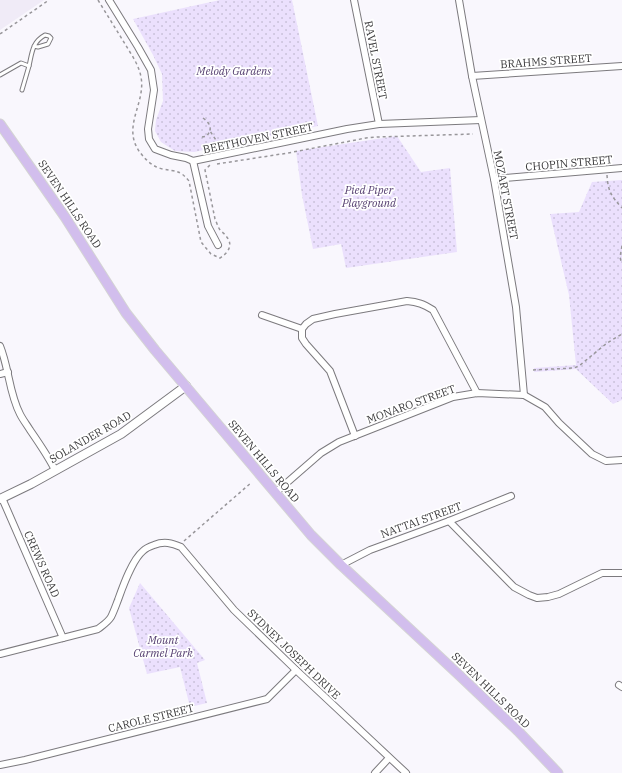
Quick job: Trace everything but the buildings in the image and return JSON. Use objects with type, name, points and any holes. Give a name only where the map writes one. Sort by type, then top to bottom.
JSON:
[{"type":"main road","name":"SEVEN HILLS ROAD","points":[[0,124],[65,217],[126,313],[311,535],[459,675],[558,773]]},
{"type":"street","name":"BEETHOVEN STREET","points":[[109,0],[151,70],[154,90],[148,129],[149,139],[155,149],[171,155],[186,158],[193,162],[347,129],[379,124],[481,120]]},
{"type":"street","name":"RAVEL STREET","points":[[354,0],[379,124]]},
{"type":"street","name":"MOZART STREET","points":[[459,0],[472,76],[494,179],[516,307],[524,395]]},
{"type":"street","name":"BRAHMS STREET","points":[[472,76],[622,66]]},
{"type":"street","points":[[193,162],[208,226],[218,245]]},
{"type":"street","name":"CHOPIN STREET","points":[[494,179],[622,168]]},
{"type":"street","points":[[355,436],[330,371],[302,338],[302,329],[313,319],[407,301],[417,302],[424,305],[432,310],[477,393]]},
{"type":"street","points":[[262,315],[302,329]]},
{"type":"street","points":[[0,346],[20,415],[55,470]]},
{"type":"street","points":[[0,374],[8,372]]},
{"type":"street","name":"SOLANDER ROAD","points":[[1,499],[98,448],[121,434],[186,386]]},
{"type":"street","name":"MONARO STREET","points":[[275,493],[321,453],[339,442],[453,397],[477,393],[524,395],[545,407],[559,423],[592,454],[606,461],[622,460]]},
{"type":"street","name":"NATTAI STREET","points":[[341,565],[370,550],[511,496]]},
{"type":"street","name":"CREWS ROAD","points":[[1,499],[63,638]]},
{"type":"street","points":[[449,520],[514,587],[537,598],[559,594],[602,574],[622,573]]},
{"type":"street","points":[[0,654],[98,629],[110,619],[126,579],[137,558],[143,551],[156,544],[162,543],[176,545]]},
{"type":"street","name":"SYDNEY JOSEPH DRIVE","points":[[176,545],[180,547],[234,610],[406,773]]},
{"type":"street","name":"CAROLE STREET","points":[[0,765],[267,699],[296,670]]},
{"type":"street","points":[[375,773],[389,758]]},
{"type":"lane","points":[[22,90],[28,66],[34,46],[36,42],[45,35],[51,38],[48,44],[38,47],[34,46]]},
{"type":"lane","points":[[0,75],[21,63],[28,66]]},
{"type":"path","points":[[0,34],[49,0]]},
{"type":"path","points":[[204,118],[208,122],[210,131],[217,141],[223,155]]},
{"type":"path","points":[[202,137],[207,136],[210,131]]},
{"type":"path","points":[[607,181],[608,190],[614,200],[622,208]]},
{"type":"path","points":[[622,246],[620,257],[622,262]]},
{"type":"path","points":[[533,370],[574,368],[579,366],[607,343],[622,334]]},
{"type":"path","points":[[176,545],[252,482]]},
{"type":"shaded area","points":[[0,0],[44,0],[0,30]]},
{"type":"green space","name":"Melody Gardens","points":[[220,0],[292,0],[318,126],[194,152],[175,151],[161,142],[155,131],[156,120],[163,101],[162,74],[133,19]]},
{"type":"green space","name":"Pied Piper Playground","points":[[397,136],[421,172],[450,168],[457,252],[346,268],[341,244],[313,249],[302,195],[296,151]]},
{"type":"green space","points":[[622,180],[622,400],[613,404],[576,369],[534,372],[534,368],[576,365],[569,295],[550,214],[579,212],[592,182]]},
{"type":"green space","name":"Mount Carmel Park","points":[[140,583],[205,660],[197,663],[207,703],[190,707],[180,667],[147,674],[129,608]]}]
